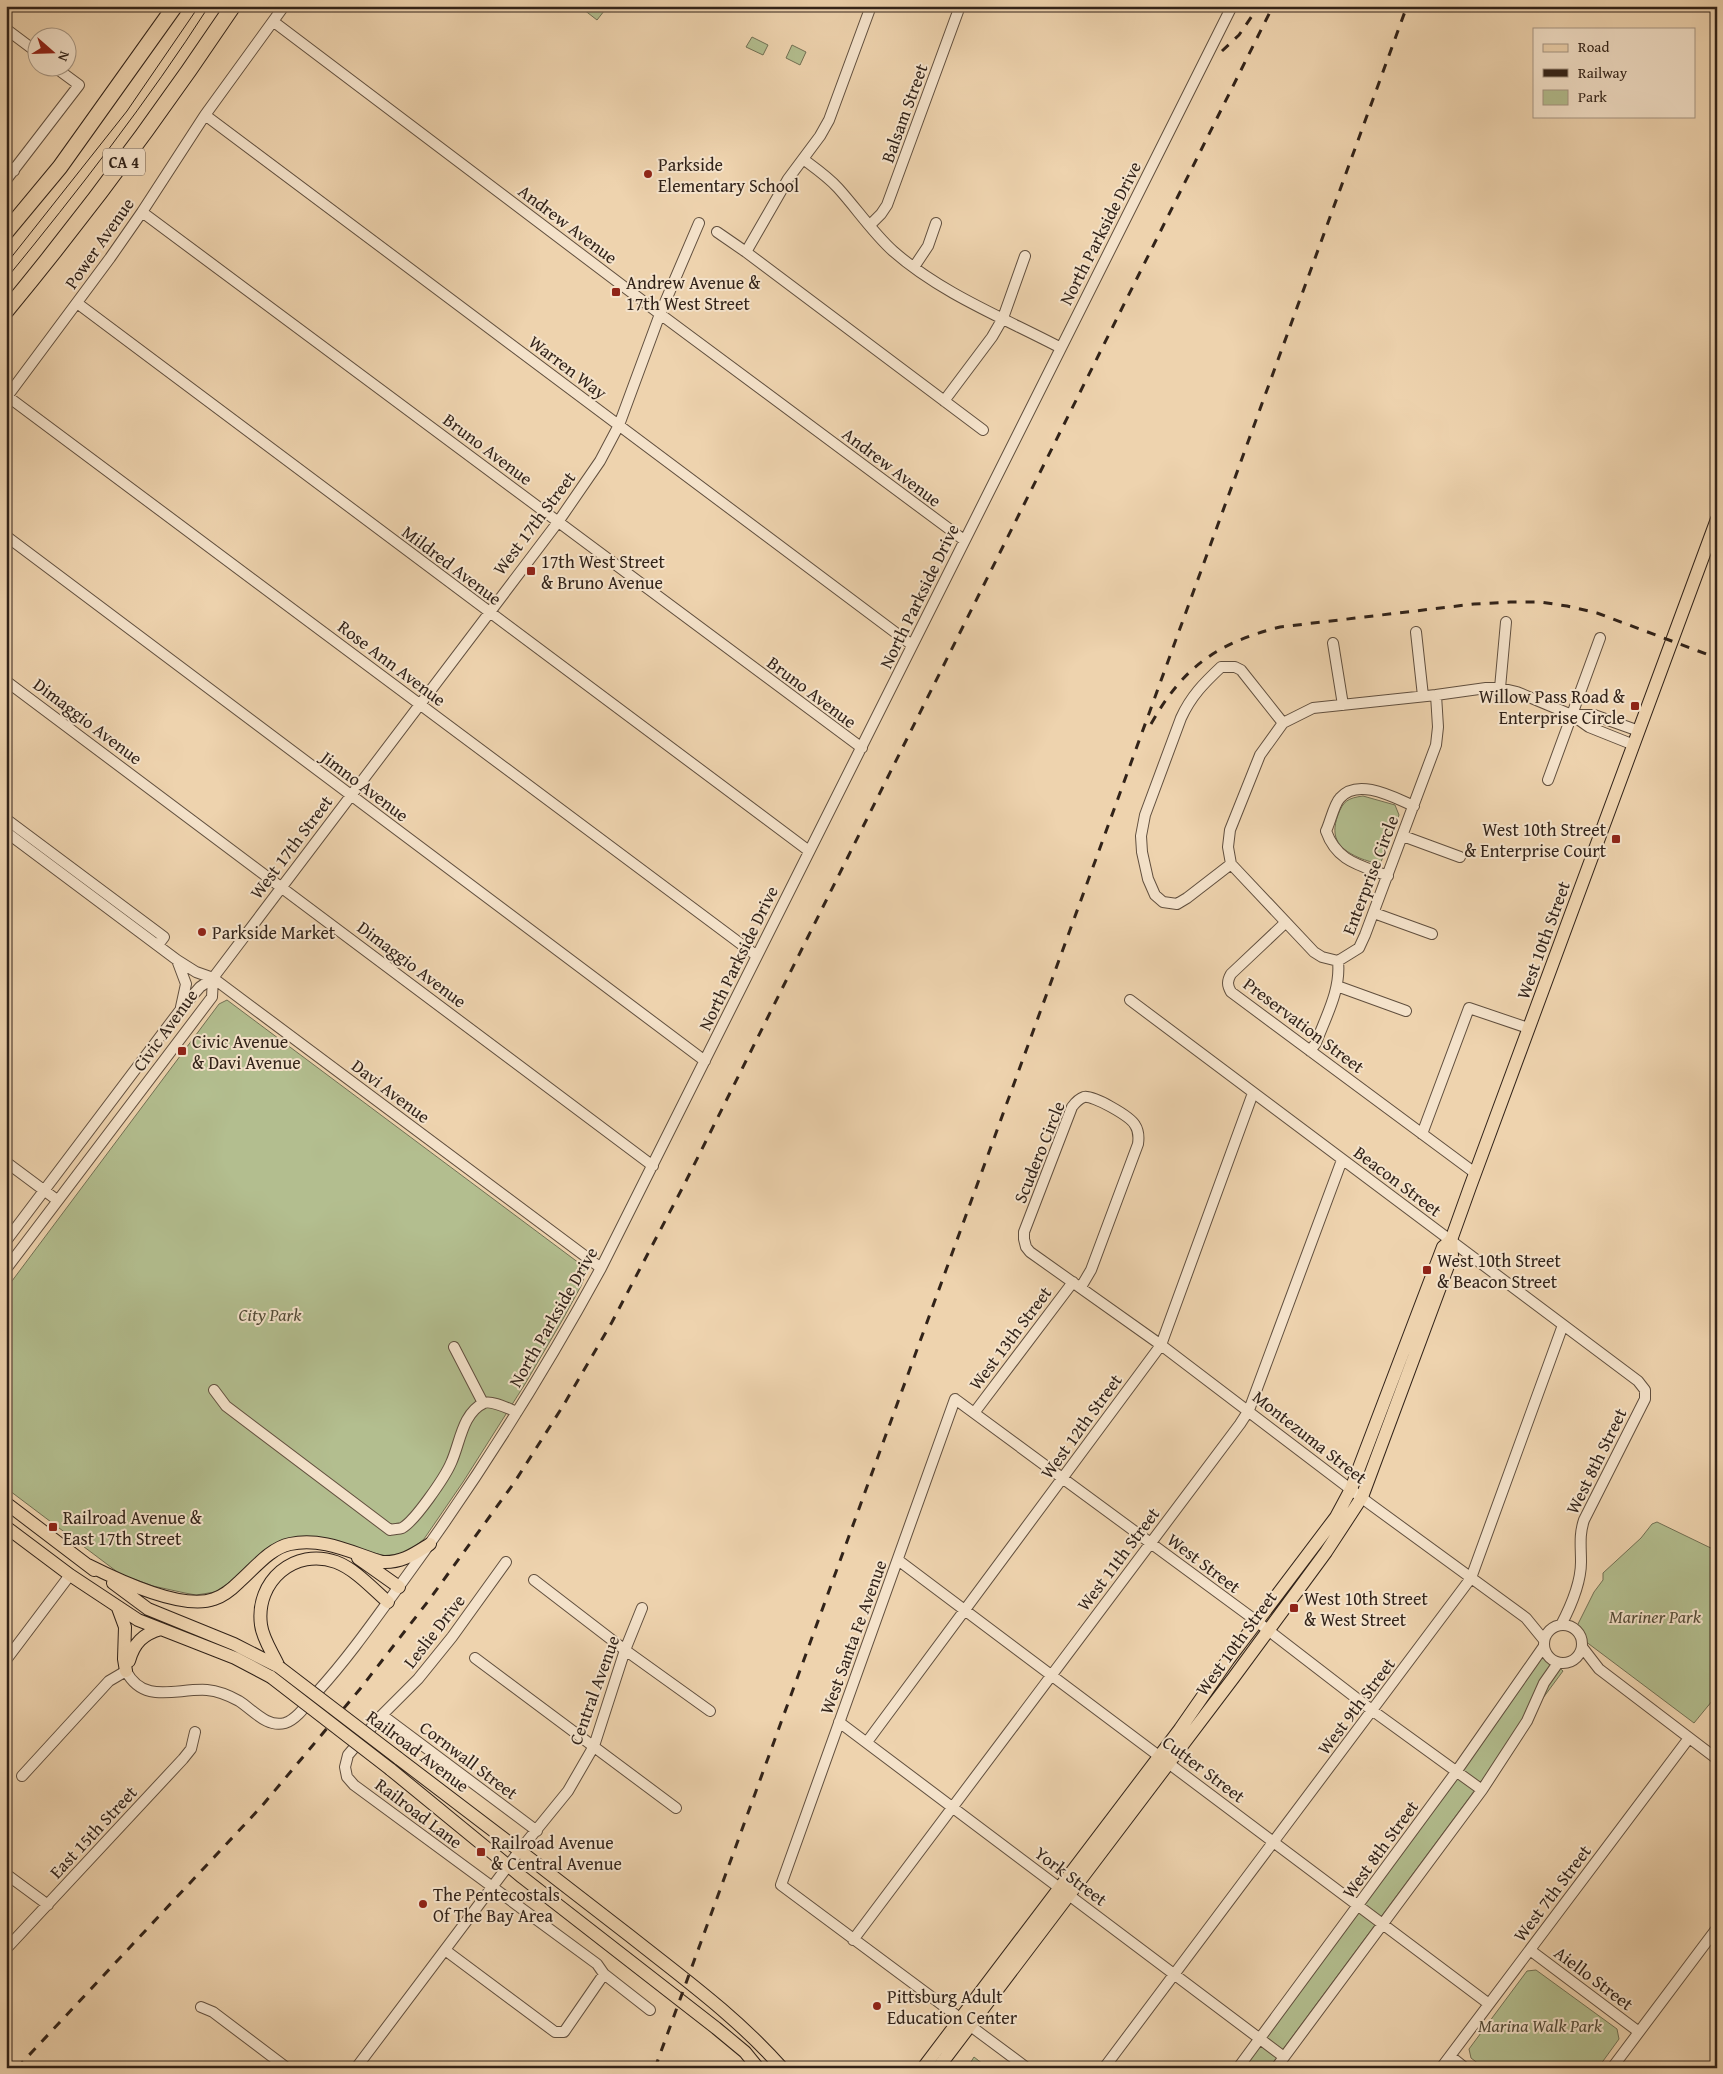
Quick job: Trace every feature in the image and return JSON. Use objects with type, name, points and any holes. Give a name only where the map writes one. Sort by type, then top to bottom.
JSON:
[{"type":"highway","name":"CA 4","points":[[6,232],[60,167],[175,6]]},
{"type":"highway","name":"CA 4","points":[[6,311],[149,128],[233,6]]},
{"type":"highway","points":[[6,317],[54,252]]},
{"type":"main road","name":"West 10th Street","points":[[1262,1626],[1326,1552],[1362,1498],[1452,1255],[1451,1240],[1717,519]]},
{"type":"main road","name":"West 10th Street","points":[[966,2022],[1164,1759],[1234,1677],[1262,1626],[1336,1517],[1351,1489],[1443,1247],[1451,1240]]},
{"type":"main road","name":"Railroad Avenue","points":[[6,1503],[148,1609],[234,1644],[279,1667],[314,1692],[509,1865],[716,2028],[745,2052],[758,2068]]},
{"type":"main road","name":"Railroad Avenue","points":[[6,1527],[70,1575],[138,1620],[235,1658],[271,1677],[520,1850],[726,2012],[782,2068]]},
{"type":"main road","points":[[88,1565],[141,1589],[180,1599],[199,1601],[213,1600],[225,1594],[274,1550],[288,1544],[322,1542],[382,1562],[392,1563],[403,1561],[430,1544]]},
{"type":"main road","points":[[349,1552],[398,1587]]},
{"type":"main road","points":[[279,1667],[264,1635],[261,1611],[266,1590],[280,1571],[288,1565],[307,1558],[337,1562],[388,1602]]},
{"type":"main road","points":[[118,1608],[125,1627],[124,1659],[126,1671]]},
{"type":"main road","points":[[126,1671],[136,1642],[161,1629]]},
{"type":"main road","points":[[923,2068],[966,2022]]},
{"type":"main road","points":[[938,2068],[966,2022]]},
{"type":"street","name":"Power Avenue","points":[[7,397],[142,212],[205,115],[284,6]]},
{"type":"street","points":[[746,252],[788,179],[829,120],[870,6]]},
{"type":"street","name":"Balsam Street","points":[[870,225],[887,205],[960,6]]},
{"type":"street","name":"North Parkside Drive","points":[[126,1671],[131,1680],[142,1690],[154,1693],[210,1690],[239,1701],[266,1720],[274,1723],[292,1720],[330,1678],[430,1544],[517,1412],[568,1328],[601,1268],[1232,6]]},
{"type":"street","name":"Andrew Avenue","points":[[274,22],[660,314],[964,540]]},
{"type":"street","points":[[6,29],[28,46]]},
{"type":"street","points":[[6,180],[10,168],[80,85],[70,78]]},
{"type":"street","name":"Warren Way","points":[[205,115],[912,645]]},
{"type":"street","points":[[803,159],[837,186],[894,252],[914,267],[946,290],[1061,348]]},
{"type":"street","name":"Bruno Avenue","points":[[142,212],[862,748]]},
{"type":"street","points":[[914,267],[928,246],[936,223]]},
{"type":"street","name":"West 17th Street","points":[[213,978],[488,612],[558,522],[600,462],[619,426],[660,314],[698,224]]},
{"type":"street","points":[[717,232],[983,430]]},
{"type":"street","points":[[944,400],[992,338],[1003,318],[1025,256]]},
{"type":"street","name":"Mildred Avenue","points":[[76,303],[809,852]]},
{"type":"street","name":"Rose Ann Avenue","points":[[7,397],[757,956]]},
{"type":"street","name":"Jimno Avenue","points":[[6,536],[705,1061]]},
{"type":"street","points":[[1500,688],[1506,622]]},
{"type":"street","points":[[1416,632],[1423,696]]},
{"type":"street","points":[[1548,780],[1600,638]]},
{"type":"street","points":[[1333,643],[1343,705]]},
{"type":"street","points":[[1230,864],[1187,898],[1176,904],[1163,902],[1155,895],[1148,879],[1142,852],[1141,836],[1145,815],[1181,718],[1188,702],[1199,687],[1221,667],[1235,667],[1242,670],[1283,723]]},
{"type":"street","name":"Dimaggio Avenue","points":[[6,681],[653,1166]]},
{"type":"street","points":[[1310,1051],[1316,1043],[1337,986],[1339,976],[1338,961],[1331,961],[1314,952],[1286,923],[1230,864],[1228,847],[1230,830],[1260,755],[1283,723],[1313,708],[1500,688],[1540,700],[1572,715],[1589,727],[1634,745]]},
{"type":"street","name":"Enterprise Circle","points":[[1338,961],[1359,948],[1403,836],[1436,745],[1438,727],[1436,695]]},
{"type":"street","points":[[1572,715],[1594,715],[1639,731]]},
{"type":"street","points":[[1388,876],[1352,862],[1339,854],[1331,844],[1326,831],[1339,798],[1350,792],[1362,789],[1376,791],[1414,806]]},
{"type":"street","points":[[6,819],[164,938],[158,946]]},
{"type":"street","name":"Davi Avenue","points":[[6,832],[177,960],[196,972],[213,978],[601,1268]]},
{"type":"street","points":[[1403,836],[1460,857]]},
{"type":"street","points":[[1374,913],[1432,934]]},
{"type":"street","name":"Preservation Street","points":[[1286,923],[1231,974],[1228,980],[1231,992],[1475,1174]]},
{"type":"street","points":[[177,960],[186,984],[181,1009]]},
{"type":"street","name":"Civic Avenue","points":[[6,1241],[181,1009],[200,987],[213,978]]},
{"type":"street","name":"Civic Avenue","points":[[6,1269],[212,996],[213,978]]},
{"type":"street","points":[[1337,986],[1406,1011]]},
{"type":"street","name":"Beacon Street","points":[[1130,1000],[1638,1381],[1645,1390]]},
{"type":"street","points":[[1422,1134],[1469,1008],[1528,1028]]},
{"type":"street","name":"West 12th Street","points":[[866,1742],[1161,1345],[1253,1093]]},
{"type":"street","name":"Scudero Circle","points":[[1086,1096],[1128,1117],[1136,1125],[1139,1134],[1138,1144],[1091,1270],[1077,1284],[1030,1252],[1026,1247],[1024,1232],[1072,1107],[1078,1100],[1086,1096]]},
{"type":"street","name":"West 11th Street","points":[[853,1940],[1240,1424],[1248,1410],[1342,1160]]},
{"type":"street","points":[[6,1162],[57,1200]]},
{"type":"street","name":"Montezuma Street","points":[[1077,1284],[1248,1410],[1362,1498],[1526,1618],[1544,1643]]},
{"type":"street","name":"West 13th Street","points":[[974,1413],[1077,1284]]},
{"type":"street","name":"West 9th Street","points":[[1104,2068],[1373,1711],[1470,1578],[1563,1325]]},
{"type":"street","points":[[454,1347],[483,1403]]},
{"type":"street","points":[[214,1390],[226,1406],[390,1530],[401,1528],[411,1520],[429,1498],[451,1463],[459,1439],[471,1414],[483,1403],[488,1402],[517,1412]]},
{"type":"street","name":"West 8th Street","points":[[1558,1626],[1571,1606],[1580,1572],[1579,1534],[1584,1520],[1645,1399],[1645,1390]]},
{"type":"street","name":"West Street","points":[[955,1399],[1262,1626],[1373,1711],[1482,1790]]},
{"type":"street","name":"West Santa Fe Avenue","points":[[853,1940],[781,1885],[955,1399]]},
{"type":"street","name":"Cutter Street","points":[[898,1560],[1489,2004]]},
{"type":"street","name":"Leslie Drive","points":[[382,1715],[418,1679],[506,1562]]},
{"type":"street","points":[[6,1660],[70,1575]]},
{"type":"street","points":[[534,1580],[625,1650],[710,1711]]},
{"type":"street","name":"West 8th Street","points":[[1571,1606],[1576,1629]]},
{"type":"street","name":"Central Avenue","points":[[356,2068],[520,1850],[568,1791],[594,1746],[625,1650],[642,1608]]},
{"type":"street","name":"Montezuma Street","points":[[1526,1618],[1558,1626]]},
{"type":"street","points":[[1558,1626],[1571,1626],[1576,1629],[1582,1641],[1582,1648],[1580,1654],[1573,1661],[1564,1664],[1558,1663],[1548,1656],[1544,1643],[1547,1632],[1558,1626]]},
{"type":"street","name":"West 8th Street","points":[[1238,2068],[1456,1772],[1544,1643]]},
{"type":"street","points":[[1582,1648],[1599,1669],[1717,1759]]},
{"type":"street","points":[[475,1658],[676,1808]]},
{"type":"street","points":[[1573,1661],[1599,1669]]},
{"type":"street","points":[[1276,2068],[1482,1790],[1527,1721],[1544,1683],[1558,1663]]},
{"type":"street","points":[[22,1776],[109,1681],[126,1671]]},
{"type":"street","name":"Cornwall Street","points":[[382,1715],[537,1831]]},
{"type":"street","name":"Railroad Lane","points":[[382,1715],[348,1755],[345,1767],[347,1777],[354,1785],[596,1964],[604,1974],[650,2010]]},
{"type":"street","name":"York Street","points":[[839,1722],[1284,2057]]},
{"type":"street","name":"East 15th Street","points":[[6,1949],[183,1759],[191,1748],[195,1732]]},
{"type":"street","name":"West 7th Street","points":[[1441,2068],[1689,1738]]},
{"type":"street","points":[[6,1874],[48,1905]]},
{"type":"street","points":[[1612,2068],[1717,1928]]},
{"type":"street","points":[[853,1940],[1027,2068]]},
{"type":"street","points":[[445,1950],[555,2032],[564,2032],[604,1974]]},
{"type":"street","name":"Aiello Street","points":[[1530,1950],[1639,2032]]},
{"type":"street","points":[[201,2007],[213,2012],[288,2068]]},
{"type":"street","points":[[1450,2056],[1465,2068]]},
{"type":"green space","points":[[579,6],[608,6],[597,20]]},
{"type":"green space","points":[[752,37],[768,45],[763,55],[746,47]]},
{"type":"green space","points":[[792,45],[806,52],[800,65],[786,58]]},
{"type":"green space","points":[[1363,796],[1395,805],[1399,815],[1381,862],[1376,863],[1354,856],[1338,843],[1336,837],[1336,823],[1342,806],[1350,799]]},
{"type":"green space","name":"City Park","points":[[227,1000],[587,1269],[581,1286],[525,1384],[463,1482],[424,1539],[408,1552],[387,1556],[309,1538],[236,1578],[215,1592],[196,1595],[153,1586],[120,1574],[6,1488],[6,1289],[219,1004]]},
{"type":"green space","name":"Mariner Park","points":[[1657,1522],[1717,1551],[1717,1695],[1694,1723],[1577,1635],[1575,1630],[1594,1592],[1603,1580],[1603,1573],[1641,1538],[1652,1524]]},
{"type":"green space","points":[[1543,1653],[1563,1671],[1269,2068],[1240,2068]]},
{"type":"green space","name":"Marina Walk Park","points":[[1536,1970],[1617,2029],[1619,2039],[1598,2068],[1484,2068],[1471,2058],[1469,2049],[1527,1971]]},
{"type":"green space","points":[[974,2057],[988,2068],[967,2068]]},
{"type":"tram line","points":[[6,264],[127,111],[199,6]]},
{"type":"tram line","points":[[6,279],[112,145],[162,76],[209,6]]},
{"type":"railway","points":[[17,2068],[261,1807],[360,1689],[429,1600],[514,1483],[563,1406],[612,1322],[685,1183],[1273,6]]},
{"type":"railway","points":[[655,2068],[1407,6]]},
{"type":"railway","points":[[1222,51],[1239,35],[1254,13]]},
{"type":"railway","points":[[1151,724],[1163,704],[1189,672],[1220,650],[1258,633],[1280,627],[1474,604],[1540,602],[1567,606],[1597,613],[1717,658]]},
{"type":"place","name":"Parkside Elementary School","points":[[648,174]]},
{"type":"place","name":"Andrew Avenue & 17th West Street","points":[[616,292]]},
{"type":"place","name":"17th West Street & Bruno Avenue","points":[[531,571]]},
{"type":"place","name":"Willow Pass Road & Enterprise Circle","points":[[1635,706]]},
{"type":"place","name":"West 10th Street & Enterprise Court","points":[[1616,839]]},
{"type":"place","name":"Parkside Market","points":[[202,932]]},
{"type":"place","name":"Civic Avenue & Davi Avenue","points":[[182,1051]]},
{"type":"place","name":"West 10th Street & Beacon Street","points":[[1427,1270]]},
{"type":"place","name":"Railroad Avenue & East 17th Street","points":[[53,1527]]},
{"type":"place","name":"West 10th Street & West Street","points":[[1294,1608]]},
{"type":"place","name":"Railroad Avenue & Central Avenue","points":[[481,1852]]},
{"type":"place","name":"The Pentecostals Of The Bay Area","points":[[423,1904]]},
{"type":"place","name":"Pittsburg Adult Education Center","points":[[877,2006]]}]
